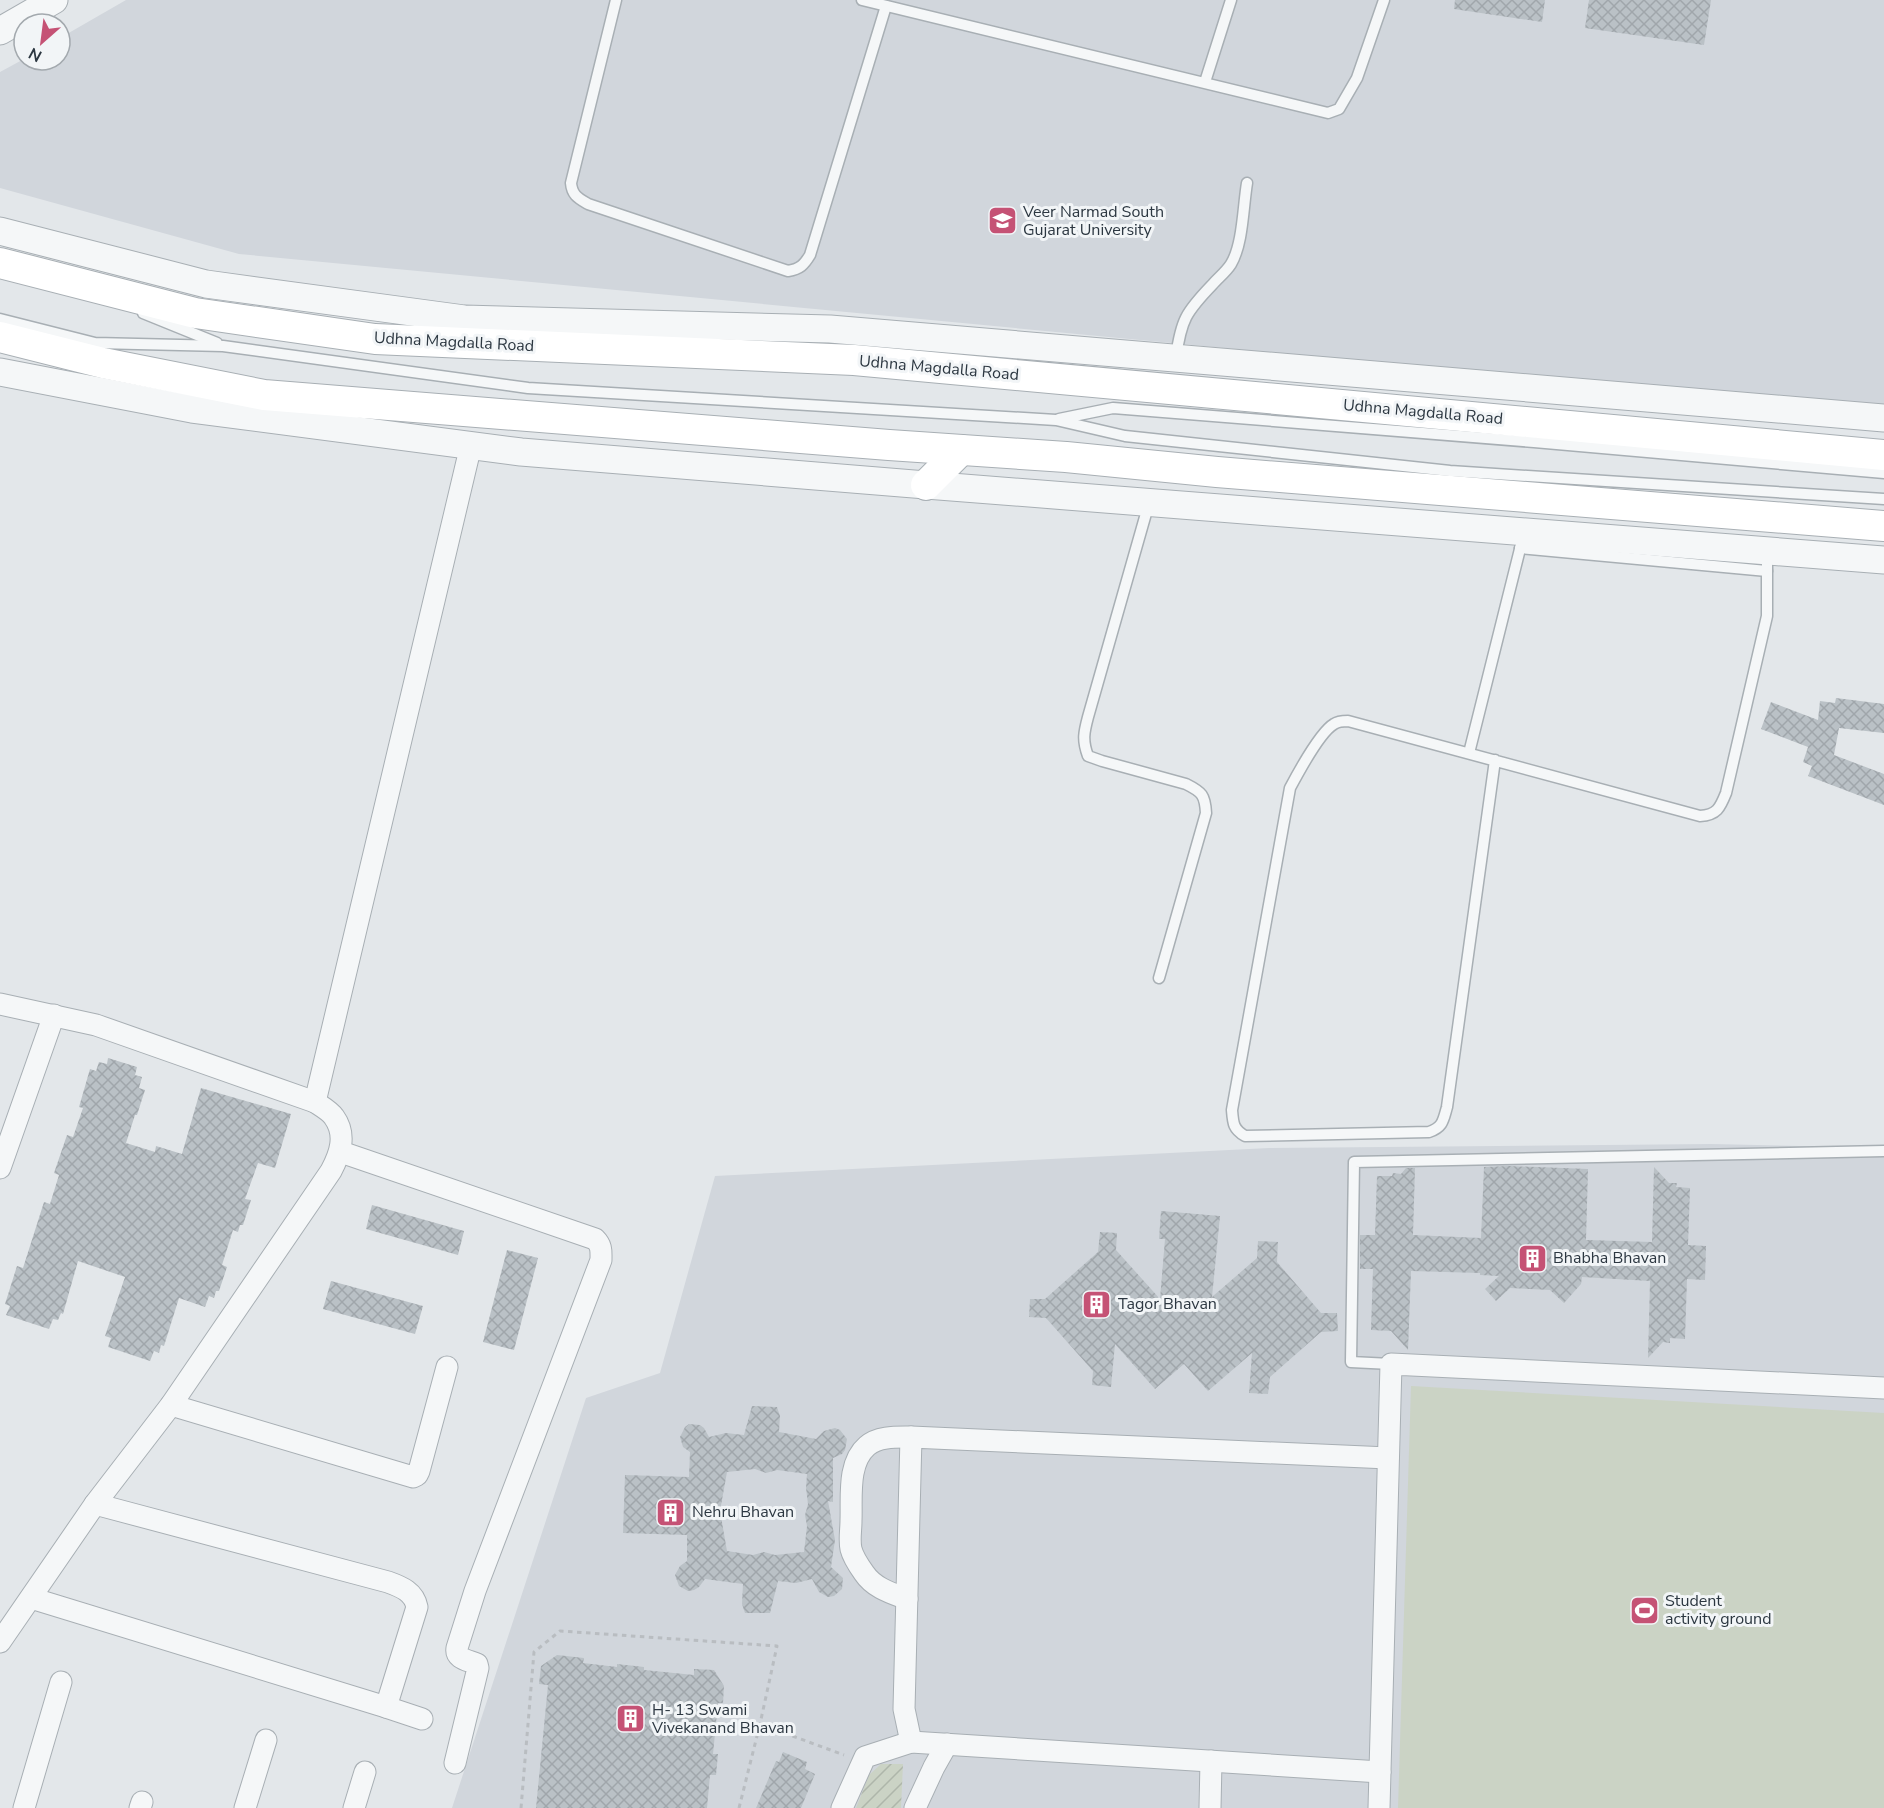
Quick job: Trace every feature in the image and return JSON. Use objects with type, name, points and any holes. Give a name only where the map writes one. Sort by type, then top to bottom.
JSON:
[{"type":"main road","name":"Udhna Magdalla Road","points":[[0,263],[195,313],[375,339],[854,360],[1884,455]]},
{"type":"main road","points":[[0,337],[103,363],[264,395],[1066,457],[1228,473],[1884,526]]},
{"type":"main road","points":[[926,486],[961,450]]},
{"type":"street","points":[[8,26],[54,0]]},
{"type":"street","points":[[0,231],[206,285],[464,319],[830,329],[1884,418]]},
{"type":"street","points":[[0,372],[192,409],[520,452],[1149,503],[1522,540],[1767,561],[1884,560]]},
{"type":"street","points":[[315,1102],[471,446]]},
{"type":"street","points":[[0,1004],[96,1025],[315,1102],[334,1117],[341,1135],[341,1152],[331,1172],[171,1405],[95,1504],[0,1642]]},
{"type":"street","points":[[1,1162],[54,1015]]},
{"type":"street","points":[[341,1152],[596,1239],[602,1250],[601,1260],[475,1591],[457,1648],[458,1656],[477,1664],[478,1668],[455,1763]]},
{"type":"street","points":[[1379,1808],[1391,1364],[1884,1388]]},
{"type":"street","points":[[171,1405],[413,1478],[419,1471],[447,1367]]},
{"type":"street","points":[[907,1599],[875,1585],[856,1561],[851,1548],[852,1482],[857,1461],[866,1446],[877,1440],[911,1437],[1388,1458]]},
{"type":"street","points":[[911,1437],[904,1709],[911,1742]]},
{"type":"street","points":[[95,1504],[388,1582],[410,1592],[416,1599],[417,1607],[386,1707]]},
{"type":"street","points":[[31,1598],[422,1719]]},
{"type":"street","points":[[24,1808],[61,1682]]},
{"type":"street","points":[[245,1808],[266,1740]]},
{"type":"street","points":[[842,1808],[865,1757],[911,1742],[1380,1772]]},
{"type":"street","points":[[915,1808],[947,1744]]},
{"type":"street","points":[[1210,1808],[1211,1761]]},
{"type":"street","points":[[354,1808],[365,1772]]},
{"type":"lane","points":[[616,0],[571,183],[571,191],[577,198],[588,204],[788,271],[804,265],[810,255],[885,6]]},
{"type":"lane","points":[[862,0],[1328,113],[1339,109],[1357,78],[1384,0]]},
{"type":"lane","points":[[1205,82],[1231,0]]},
{"type":"lane","points":[[1176,359],[1180,330],[1185,317],[1234,259],[1246,183]]},
{"type":"lane","points":[[0,273],[120,304],[223,346]]},
{"type":"lane","points":[[0,319],[95,343],[223,346],[528,388],[1056,420],[1125,436],[1450,471],[1884,499]]},
{"type":"lane","points":[[1056,420],[1113,408],[1884,473]]},
{"type":"lane","points":[[1149,503],[1086,724],[1084,744],[1088,756],[1186,784],[1198,790],[1205,799],[1206,813],[1159,978]]},
{"type":"lane","points":[[1469,753],[1522,540]]},
{"type":"lane","points":[[1495,760],[1447,1107],[1443,1121],[1437,1129],[1429,1132],[1245,1136],[1237,1131],[1232,1110],[1290,788],[1326,729],[1336,722],[1348,721],[1495,760],[1700,816],[1710,815],[1717,810],[1726,793],[1767,616],[1767,561]]},
{"type":"lane","points":[[1391,1364],[1351,1362],[1354,1162],[1884,1151]]},
{"type":"path","points":[[521,1808],[534,1652],[560,1631],[777,1646],[739,1808]]},
{"type":"path","points":[[760,1725],[863,1762]]},
{"type":"shaded area","name":"Veer Narmad South Gujarat University","points":[[126,0],[1884,0],[1884,411],[239,254],[0,188],[0,72],[12,66],[12,72],[72,72],[72,31]]},
{"type":"shaded area","points":[[1711,1144],[1884,1148],[1884,1808],[452,1808],[586,1398],[660,1373],[715,1176],[1269,1148]]},
{"type":"shaded area","name":"Student activity ground","points":[[1411,1386],[1884,1413],[1884,1808],[1398,1808]]},
{"type":"shaded area","points":[[881,1764],[903,1764],[901,1808],[856,1808],[869,1775]]},
{"type":"building","points":[[1455,0],[1545,0],[1542,22],[1454,9]]},
{"type":"building","points":[[1589,0],[1711,0],[1704,45],[1585,28]]},
{"type":"building","points":[[1836,698],[1884,704],[1884,733],[1839,728],[1834,755],[1884,774],[1884,805],[1808,776],[1812,766],[1803,762],[1808,747],[1761,729],[1771,702],[1818,720],[1820,701],[1835,703]]},
{"type":"building","points":[[108,1058],[137,1067],[135,1075],[142,1077],[139,1088],[145,1090],[126,1143],[155,1152],[156,1146],[182,1154],[201,1088],[291,1114],[275,1168],[258,1163],[245,1199],[251,1200],[243,1225],[240,1225],[238,1232],[233,1230],[222,1265],[227,1267],[219,1291],[216,1291],[214,1298],[209,1296],[205,1307],[179,1298],[164,1346],[161,1345],[159,1353],[154,1351],[150,1361],[108,1347],[111,1338],[105,1336],[125,1277],[78,1261],[63,1314],[61,1313],[58,1320],[53,1319],[49,1329],[6,1315],[10,1306],[5,1304],[17,1266],[23,1268],[44,1202],[50,1204],[59,1175],[54,1173],[67,1135],[73,1137],[83,1108],[79,1107],[90,1069],[96,1071],[99,1062],[107,1064]]},
{"type":"building","name":"Bhabha Bhavan","points":[[1484,1167],[1588,1169],[1586,1240],[1652,1242],[1654,1167],[1669,1183],[1677,1183],[1676,1187],[1690,1188],[1688,1245],[1706,1246],[1705,1280],[1687,1279],[1685,1339],[1670,1338],[1670,1343],[1663,1342],[1648,1358],[1650,1281],[1582,1277],[1581,1284],[1564,1303],[1550,1290],[1510,1288],[1496,1301],[1485,1289],[1499,1276],[1480,1275],[1480,1273],[1411,1271],[1408,1350],[1391,1331],[1371,1330],[1373,1269],[1360,1269],[1360,1235],[1375,1235],[1377,1176],[1392,1176],[1393,1173],[1401,1174],[1406,1168],[1415,1168],[1413,1235],[1481,1238]]},
{"type":"building","points":[[372,1205],[464,1231],[458,1255],[366,1229]]},
{"type":"building","name":"Tagor Bhavan","points":[[1161,1211],[1220,1216],[1212,1297],[1257,1258],[1258,1241],[1278,1242],[1277,1262],[1321,1313],[1337,1313],[1338,1331],[1321,1332],[1270,1377],[1268,1394],[1249,1393],[1252,1353],[1208,1391],[1184,1364],[1155,1389],[1115,1344],[1111,1387],[1092,1385],[1093,1371],[1046,1318],[1029,1317],[1030,1299],[1045,1299],[1098,1252],[1100,1232],[1117,1233],[1116,1250],[1160,1299],[1165,1239],[1159,1239]]},
{"type":"building","points":[[507,1250],[538,1258],[514,1350],[483,1342]]},
{"type":"building","points":[[331,1281],[423,1306],[415,1334],[323,1309]]},
{"type":"building","name":"Nehru Bhavan","points":[[752,1406],[777,1407],[780,1416],[779,1432],[816,1439],[824,1431],[835,1428],[840,1430],[847,1439],[845,1450],[833,1458],[833,1502],[828,1501],[835,1540],[831,1567],[843,1578],[842,1589],[834,1596],[828,1597],[819,1592],[812,1579],[796,1583],[778,1581],[770,1613],[745,1613],[742,1604],[743,1584],[705,1579],[694,1590],[688,1591],[679,1586],[675,1575],[680,1566],[687,1561],[687,1535],[623,1533],[625,1475],[689,1477],[690,1452],[683,1447],[680,1437],[689,1424],[700,1425],[709,1437],[726,1433],[744,1435]],"holes":[[[755,1469],[766,1473],[777,1470],[807,1474],[808,1504],[805,1515],[807,1526],[804,1552],[775,1555],[764,1552],[753,1555],[727,1551],[720,1511],[727,1472]]]},
{"type":"building","name":"H- 13 Swami Vivekanand Bhavan","points":[[557,1655],[584,1658],[583,1663],[617,1667],[617,1664],[644,1667],[644,1670],[694,1675],[694,1669],[714,1670],[724,1686],[723,1703],[718,1703],[713,1754],[718,1754],[716,1775],[710,1775],[707,1808],[536,1808],[548,1685],[539,1684],[541,1666]]},
{"type":"building","name":"H- 13 Swami Vivekanand Bhavan","points":[[783,1752],[807,1762],[805,1769],[815,1774],[801,1808],[756,1808],[776,1761],[779,1762]]},
{"type":"place","name":"Veer Narmad South Gujarat University","points":[[1002,221]]},
{"type":"place","name":"Bhabha Bhavan","points":[[1532,1258]]},
{"type":"place","name":"Tagor Bhavan","points":[[1097,1304]]},
{"type":"place","name":"Nehru Bhavan","points":[[671,1512]]},
{"type":"place","name":"Student activity ground","points":[[1644,1610]]},
{"type":"place","name":"H- 13 Swami Vivekanand Bhavan","points":[[631,1719]]}]
